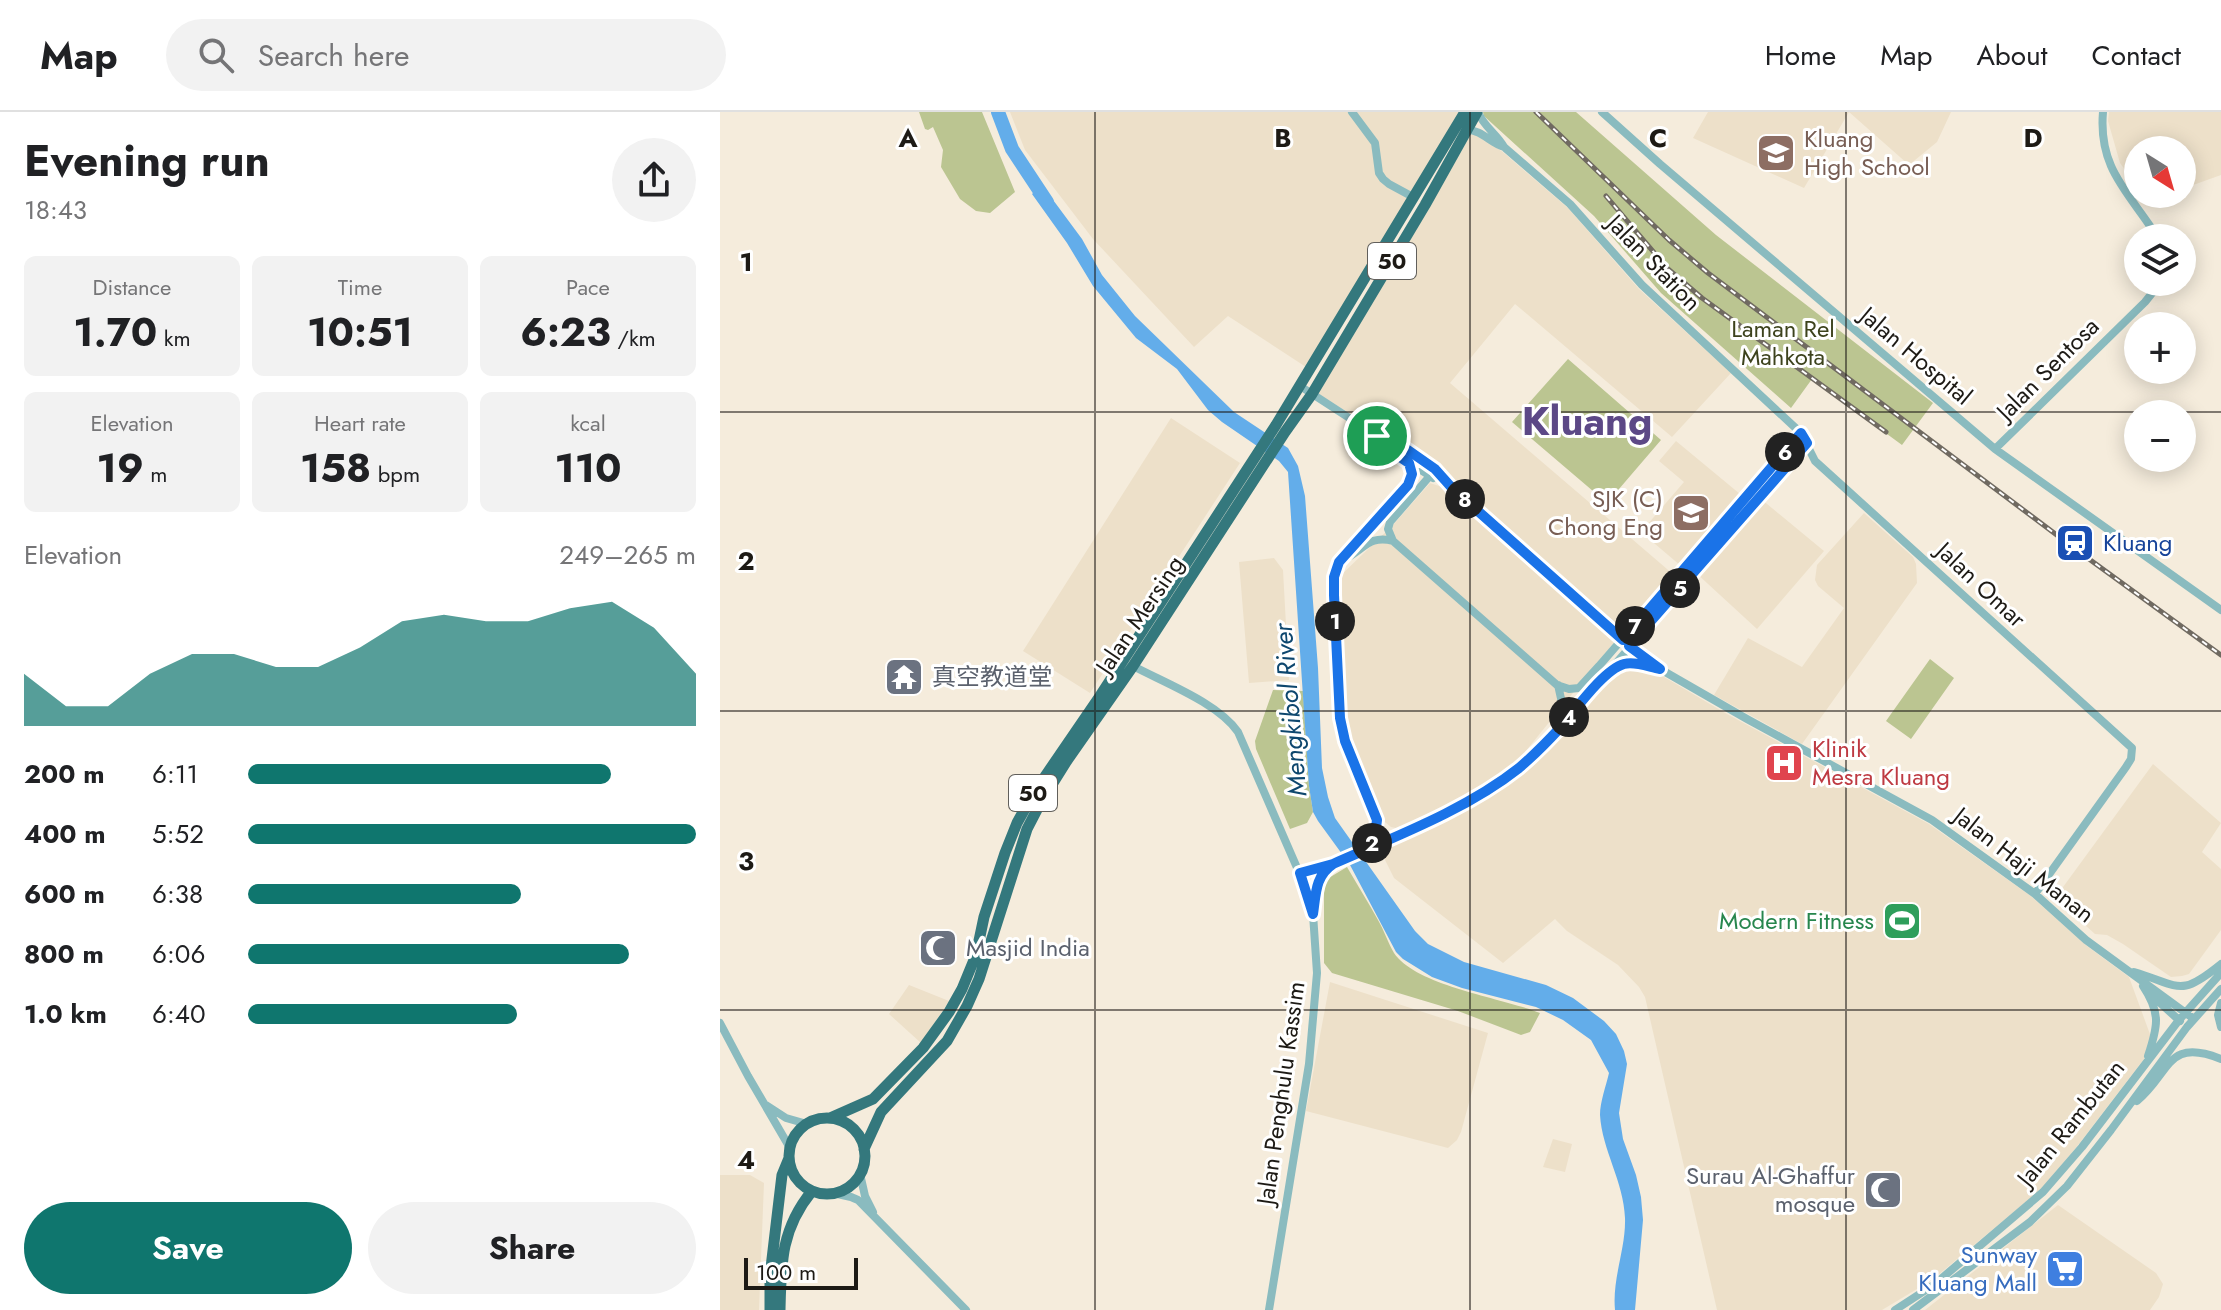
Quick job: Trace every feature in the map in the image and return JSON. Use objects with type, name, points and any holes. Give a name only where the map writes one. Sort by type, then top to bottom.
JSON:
[{"type":"highway","name":"Jalan Mersing","points":[[864,1149],[881,1112],[947,1041],[967,1006],[1027,829],[1066,762],[1133,666],[1280,428],[1300,386],[1465,112]]},
{"type":"highway","name":"Jalan Mersing","points":[[1280,428],[1312,394],[1478,112]]},
{"type":"highway","points":[[1413,197],[1422,197],[1437,181]]},
{"type":"highway","name":"Jalan Mersing","points":[[830,1118],[873,1099],[923,1048],[949,1012],[976,955],[984,917],[1005,853],[1033,794],[1257,464]]},
{"type":"highway","points":[[830,1118],[849,1125],[864,1149]]},
{"type":"highway","name":"50","points":[[807,1124],[830,1118]]},
{"type":"highway","points":[[770,1310],[770,1276],[782,1175],[798,1132],[807,1124]]},
{"type":"highway","name":"50","points":[[860,1174],[865,1162],[864,1149]]},
{"type":"highway","points":[[790,1153],[795,1176],[812,1191],[822,1194],[843,1190],[860,1174]]},
{"type":"highway","points":[[780,1310],[784,1244],[793,1218],[812,1191]]},
{"type":"street","points":[[1352,112],[1375,143],[1379,173],[1383,179],[1413,197]]},
{"type":"street","name":"Jalan Station","points":[[1478,112],[1504,147],[1570,204],[1642,285],[1801,433],[1807,443]]},
{"type":"street","name":"Jalan Hospital","points":[[1602,112],[1995,449],[2221,610]]},
{"type":"street","points":[[2103,112],[2105,154],[2115,175],[2148,224]]},
{"type":"street","name":"Jalan Station","points":[[1467,130],[1480,132],[1493,144],[1504,147]]},
{"type":"street","name":"Jalan Sentosa","points":[[1995,449],[2150,296]]},
{"type":"street","points":[[1300,386],[1377,436],[1381,444],[1429,477],[1447,484]]},
{"type":"street","points":[[1300,873],[1333,864],[1402,834],[1470,799],[1513,772],[1558,730],[1599,682],[1626,643],[1801,433]]},
{"type":"street","name":"Jalan Haji Manan","points":[[1377,436],[1405,448],[1435,469],[1447,484],[1626,643],[1660,669],[1932,820],[2035,894],[2086,940],[2194,1019]]},
{"type":"street","points":[[1339,562],[1372,541],[1383,538],[1393,541],[1557,685],[1579,688],[1626,643],[1807,443]]},
{"type":"street","name":"Jalan Omar","points":[[1807,443],[1815,461],[2127,743],[2133,752],[2126,767],[2035,894]]},
{"type":"street","points":[[1402,834],[1385,829],[1377,820],[1345,741],[1340,718],[1334,577],[1339,562],[1408,485],[1412,474],[1409,463]]},
{"type":"street","points":[[1393,541],[1388,529],[1390,522],[1429,477]]},
{"type":"street","points":[[1599,682],[1625,663],[1660,669]]},
{"type":"street","name":"Jalan Penghulu Kassim","points":[[1133,666],[1216,710],[1231,722],[1300,873],[1313,914],[1317,973],[1313,1034],[1269,1310]]},
{"type":"street","points":[[1557,685],[1562,703],[1558,730]]},
{"type":"street","points":[[1370,848],[1377,820]]},
{"type":"street","points":[[1313,914],[1317,883],[1324,870],[1333,864]]},
{"type":"street","points":[[2129,971],[2178,986],[2191,985],[2221,964]]},
{"type":"street","name":"Jalan Rambutan","points":[[1895,1310],[1935,1284],[2043,1192],[2179,1020],[2221,973]]},
{"type":"street","points":[[2138,979],[2152,999],[2157,1022],[2145,1064]]},
{"type":"street","name":"Jalan Haji Manan","points":[[2147,985],[2158,1001],[2187,1027]]},
{"type":"street","name":"Jalan Rambutan","points":[[1913,1310],[2005,1242],[2050,1203],[2083,1167],[2187,1027],[2221,989]]},
{"type":"street","points":[[2221,1003],[2218,1015],[2221,1027]]},
{"type":"street","points":[[720,1023],[790,1153]]},
{"type":"street","points":[[2129,1105],[2147,1092],[2179,1054],[2198,1051],[2221,1059]]},
{"type":"street","points":[[765,1105],[786,1118],[807,1124]]},
{"type":"street","points":[[860,1174],[865,1196],[875,1216]]},
{"type":"street","points":[[833,1193],[851,1197],[875,1216],[966,1310]]},
{"type":"shaded area","points":[[1010,112],[1461,112],[1306,367],[1228,316],[1194,347],[1093,239],[1025,150]]},
{"type":"shaded area","name":"Kluang High School","points":[[1708,112],[1849,112],[1804,188],[1693,138]]},
{"type":"shaded area","points":[[1849,112],[1951,112],[1937,142],[1909,165]]},
{"type":"shaded area","points":[[2109,112],[2221,112],[2221,175],[2196,184],[2196,136],[2124,136],[2124,168],[2108,121]]},
{"type":"shaded area","points":[[1470,134],[1479,135],[1504,153],[1568,208],[1639,289],[1731,373],[1672,437],[1515,304],[1450,383],[1674,575],[1623,633],[1404,442],[1379,431],[1318,394]]},
{"type":"shaded area","points":[[1171,418],[1240,463],[1090,693],[1023,651]]},
{"type":"shaded area","name":"SJK (C) Chong Eng","points":[[1676,441],[1740,494],[1681,566],[1641,532],[1684,482],[1659,461]]},
{"type":"shaded area","points":[[1430,483],[1445,488],[1616,640],[1512,768],[1401,829],[1391,827],[1380,818],[1350,742],[1345,721],[1338,578],[1393,525]]},
{"type":"shaded area","points":[[1761,499],[1824,551],[1757,629],[1695,572]]},
{"type":"shaded area","points":[[1864,513],[1913,557],[1917,583],[1802,744],[1714,695],[1748,638],[1802,667],[1844,608],[1818,586],[1815,580],[1817,565]]},
{"type":"shaded area","points":[[1274,558],[1283,570],[1289,680],[1249,683],[1239,562]]},
{"type":"shaded area","points":[[1626,667],[1654,671],[1929,824],[2031,896],[2087,946],[2129,977],[2151,1037],[2144,1059],[2040,1190],[1932,1280],[1882,1310],[1717,1310],[1645,997],[1639,987],[1618,965],[1567,931],[1555,919],[1503,963],[1394,878],[1379,848],[1460,810],[1527,767],[1561,734],[1609,678]]},
{"type":"shaded area","points":[[2153,764],[2221,823],[2202,852],[2221,869],[2221,930],[2189,974],[2182,976],[2171,977],[2123,944],[2107,935],[2095,934],[2055,898]]},
{"type":"shaded area","points":[[1330,982],[1488,1033],[1461,1132],[1448,1148],[1306,1111]]},
{"type":"shaded area","points":[[909,985],[949,1001],[921,1043],[889,1014]]},
{"type":"shaded area","points":[[1553,1139],[1572,1144],[1565,1172],[1543,1167]]},
{"type":"shaded area","points":[[720,1175],[750,1175],[764,1183],[759,1310],[720,1310]]},
{"type":"shaded area","name":"Sunway Kluang Mall","points":[[2058,1205],[2156,1273],[2163,1284],[2150,1310],[1925,1310]]},
{"type":"green space","points":[[919,112],[982,112],[1015,192],[990,213],[976,211],[960,199],[941,167],[943,150],[933,127],[925,129]]},
{"type":"green space","name":"Laman Rel Mahkota","points":[[1483,112],[1576,112],[1716,235],[1933,403],[1902,445],[1812,379],[1791,408],[1661,293],[1594,216]]},
{"type":"green space","points":[[1568,359],[1661,440],[1607,503],[1512,422]]},
{"type":"green space","points":[[1930,659],[1954,678],[1911,739],[1886,721]]},
{"type":"green space","points":[[1273,690],[1303,691],[1313,812],[1307,823],[1290,829],[1255,741]]},
{"type":"green space","points":[[1347,867],[1394,953],[1405,964],[1440,983],[1540,1013],[1530,1032],[1521,1035],[1458,1011],[1332,973],[1324,963],[1324,890],[1327,879]]},
{"type":"water","name":"Mengkibol River","points":[[1042,185],[1082,239],[1102,275],[1135,316],[1234,412],[1288,448],[1298,466],[1305,496],[1322,768],[1335,818],[1415,931],[1428,944],[1464,962],[1546,985],[1573,998],[1616,1034],[1627,1064],[1619,1113],[1623,1139],[1641,1197],[1643,1220],[1635,1310],[1615,1310],[1615,1286],[1625,1218],[1600,1115],[1609,1073],[1591,1040],[1563,1020],[1536,1007],[1432,977],[1396,952],[1350,865],[1313,812],[1288,472],[1279,461],[1208,410],[1177,369],[1136,338],[1093,286],[1032,194]]},
{"type":"waterway","name":"Mengkibol River","points":[[998,112],[1012,149],[1047,202]]},
{"type":"railway","points":[[1536,112],[1669,240],[1708,273],[2221,655]]},
{"type":"railway","points":[[1606,196],[1668,269],[1702,298],[1886,432]]},
{"type":"place","name":"Kluang High School","points":[[1776,153]]},
{"type":"place","name":"SJK (C) Chong Eng","points":[[1691,513]]},
{"type":"place","name":"Kluang","points":[[2075,543]]},
{"type":"place","name":"真空教道堂","points":[[904,677]]},
{"type":"place","name":"Klinik Mesra Kluang","points":[[1784,763]]},
{"type":"place","name":"Modern Fitness","points":[[1902,921]]},
{"type":"place","name":"Masjid India","points":[[938,948]]},
{"type":"place","name":"Surau Al-Ghaffur mosque","points":[[1883,1190]]},
{"type":"place","name":"Sunway Kluang Mall","points":[[2065,1269]]},
{"type":"district","name":"Kluang","points":[[1587,421]]},
{"type":"route","points":[[1377,436],[1381,444],[1409,463],[1412,478],[1339,562],[1334,577],[1340,718],[1345,741],[1370,800],[1377,828],[1375,835],[1370,848],[1333,864],[1300,873],[1313,914],[1317,883],[1324,870],[1333,864],[1402,834],[1447,811],[1513,772],[1530,759],[1599,682],[1619,666],[1633,663],[1660,669],[1629,646],[1807,443],[1801,433],[1623,640],[1447,484],[1435,469],[1405,448],[1377,436]]}]
